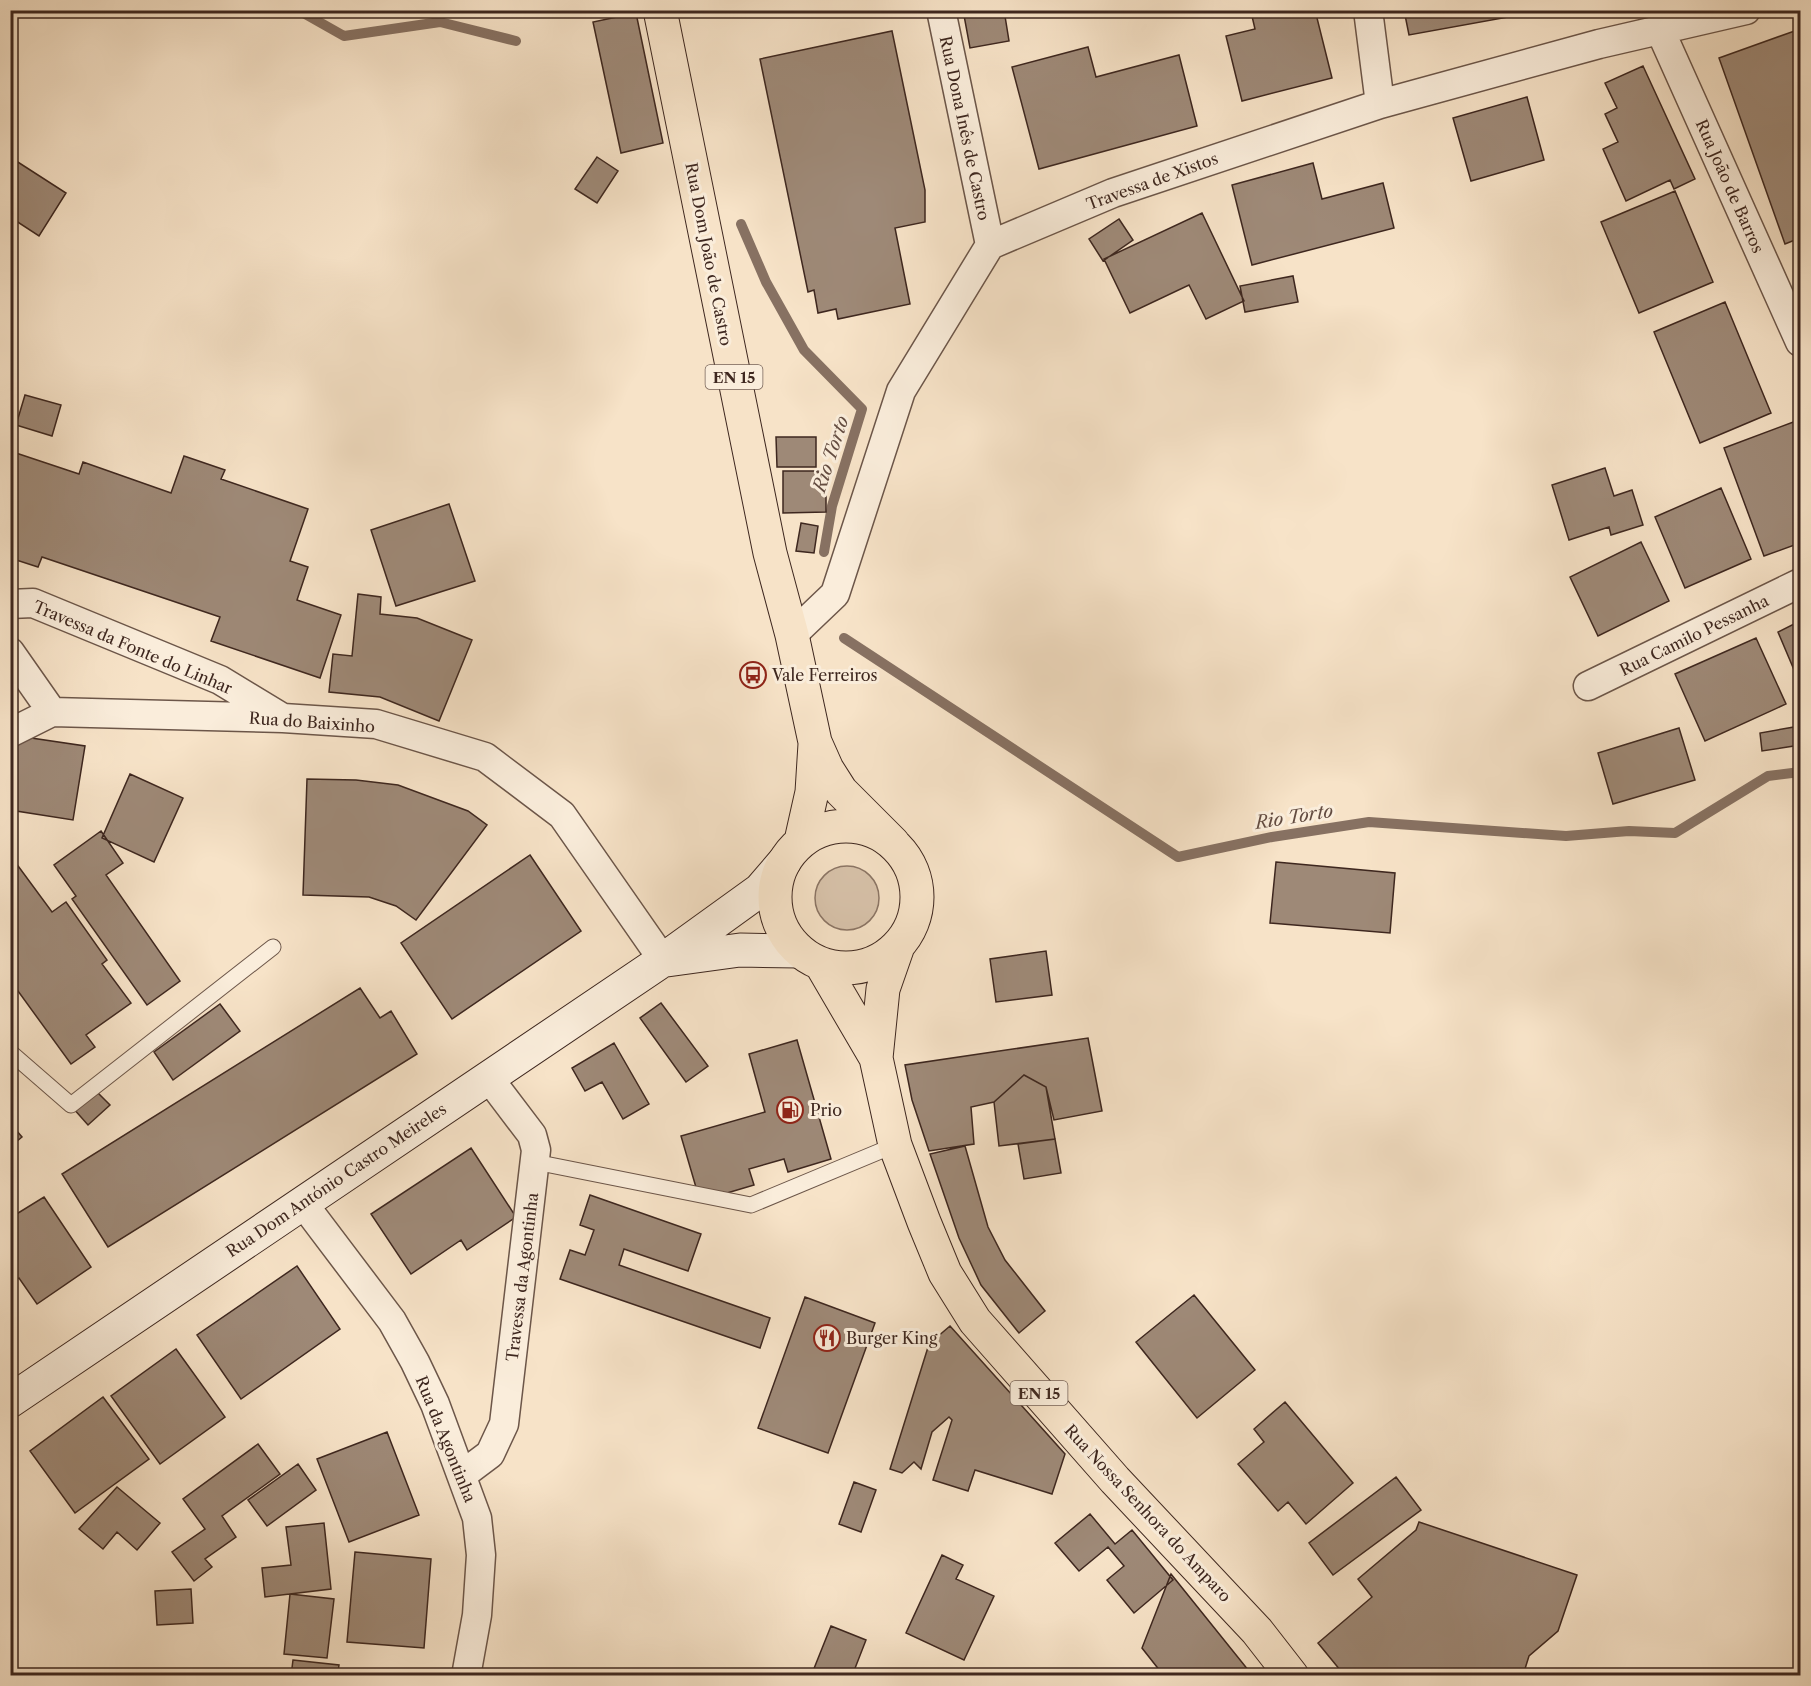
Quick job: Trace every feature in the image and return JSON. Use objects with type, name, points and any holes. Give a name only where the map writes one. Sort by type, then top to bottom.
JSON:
[{"type":"main road","name":"Rua Dom João de Castro","points":[[660,10],[770,554],[792,635],[815,742],[827,769],[841,791],[893,843]]},
{"type":"main road","name":"Rua Dom João de Castro","points":[[793,852],[812,792],[815,742]]},
{"type":"main road","points":[[851,825],[873,831],[893,843],[908,860],[916,882],[917,905],[911,927],[898,946],[880,960],[858,968],[835,968],[810,957],[787,937],[779,922],[775,904],[775,886],[793,852],[833,826],[851,825]]},
{"type":"main road","name":"Rua Dom António Castro Meireles","points":[[10,1401],[663,960],[760,890],[793,852]]},
{"type":"main road","name":"Rua Nossa Senhora do Amparo","points":[[898,946],[883,989],[876,1058],[895,1145],[945,1273],[975,1321],[1115,1480],[1257,1631],[1292,1676]]},
{"type":"main road","name":"Rua Dom António Castro Meireles","points":[[663,960],[740,950],[810,957]]},
{"type":"main road","name":"Rua Nossa Senhora do Amparo","points":[[810,957],[876,1058]]},
{"type":"street","name":"Rua Dona Inês de Castro","points":[[941,10],[990,245]]},
{"type":"street","points":[[1368,10],[1380,104]]},
{"type":"street","name":"Travessa de Xistos","points":[[990,245],[1113,193],[1380,104],[1599,44],[1746,10]]},
{"type":"street","name":"Rua João de Barros","points":[[1660,30],[1800,342]]},
{"type":"street","points":[[792,635],[835,594],[901,391],[990,245]]},
{"type":"street","name":"Rua Camilo Pessanha","points":[[1588,686],[1800,583]]},
{"type":"street","name":"Travessa da Fonte do Linhar","points":[[10,604],[33,603],[220,680],[283,718]]},
{"type":"street","points":[[10,652],[52,712]]},
{"type":"street","name":"Rua do Baixinho","points":[[10,734],[52,712],[283,718],[376,724],[485,757],[562,815],[663,960]]},
{"type":"street","name":"Travessa da Agontinha","points":[[462,1475],[490,1454],[504,1424],[536,1150],[532,1135],[488,1077]]},
{"type":"street","name":"Rua da Agontinha","points":[[302,1202],[392,1321],[435,1404],[477,1518],[481,1555],[477,1615],[466,1676]]},
{"type":"lane","points":[[10,1052],[71,1106],[273,947]]},
{"type":"lane","points":[[535,1162],[751,1204],[895,1145]]},
{"type":"shaded area","points":[[841,866],[853,866],[870,875],[877,886],[879,898],[877,910],[870,921],[853,930],[841,930],[829,925],[820,916],[815,904],[815,892],[820,880],[829,871]]},
{"type":"building","points":[[963,10],[1004,10],[1009,41],[970,48]]},
{"type":"building","points":[[1256,10],[1315,10],[1332,78],[1242,101],[1226,36],[1255,29],[1251,12]]},
{"type":"building","points":[[1404,10],[1546,10],[1409,35]]},
{"type":"building","points":[[636,13],[663,143],[621,153],[593,22]]},
{"type":"building","points":[[1800,29],[1800,238],[1785,244],[1719,58]]},
{"type":"building","points":[[892,31],[925,190],[925,222],[895,228],[910,304],[838,319],[836,309],[818,313],[814,290],[808,292],[760,59]]},
{"type":"building","points":[[1088,47],[1096,77],[1179,55],[1197,126],[1039,169],[1012,67]]},
{"type":"building","points":[[1643,66],[1695,179],[1674,189],[1670,180],[1626,201],[1603,149],[1618,142],[1605,114],[1617,108],[1605,83]]},
{"type":"building","points":[[1527,97],[1544,160],[1471,181],[1453,118]]},
{"type":"building","points":[[10,157],[66,193],[39,236],[10,217]]},
{"type":"building","points":[[597,157],[618,171],[597,203],[575,189]]},
{"type":"building","points":[[1313,163],[1322,199],[1383,183],[1394,228],[1252,265],[1232,185]]},
{"type":"building","points":[[1675,191],[1713,282],[1639,313],[1601,222]]},
{"type":"building","points":[[1202,213],[1244,301],[1206,319],[1189,285],[1130,313],[1104,259]]},
{"type":"building","points":[[1119,219],[1133,240],[1103,261],[1089,239]]},
{"type":"building","points":[[1293,276],[1298,302],[1245,312],[1240,286]]},
{"type":"building","points":[[1725,302],[1771,413],[1700,443],[1654,332]]},
{"type":"building","points":[[25,395],[61,405],[52,436],[16,425]]},
{"type":"building","points":[[1796,421],[1800,433],[1800,543],[1764,556],[1724,448]]},
{"type":"building","points":[[776,437],[816,437],[816,467],[777,467]]},
{"type":"building","points":[[10,451],[79,474],[83,462],[171,493],[184,456],[225,470],[221,479],[308,509],[290,561],[308,567],[297,600],[341,615],[320,678],[211,641],[220,617],[42,557],[38,567],[10,558]]},
{"type":"building","points":[[1605,468],[1614,496],[1632,490],[1643,525],[1611,535],[1609,527],[1569,540],[1552,485]]},
{"type":"building","points":[[783,471],[826,471],[826,512],[783,513]]},
{"type":"building","points":[[1721,488],[1751,559],[1685,588],[1655,517]]},
{"type":"building","points":[[449,504],[475,581],[396,606],[371,530]]},
{"type":"building","points":[[801,523],[818,526],[814,553],[796,551]]},
{"type":"building","points":[[1641,542],[1669,601],[1598,636],[1570,577]]},
{"type":"building","points":[[358,594],[381,597],[380,614],[417,618],[472,640],[439,721],[380,697],[329,692],[333,654],[352,656]]},
{"type":"building","points":[[1800,621],[1800,684],[1778,632]]},
{"type":"building","points":[[1756,638],[1786,704],[1705,741],[1675,674]]},
{"type":"building","points":[[1800,726],[1800,745],[1762,751],[1760,733]]},
{"type":"building","points":[[1679,728],[1695,780],[1613,804],[1598,753]]},
{"type":"building","points":[[11,735],[85,746],[73,820],[10,810]]},
{"type":"building","points":[[130,774],[183,798],[154,862],[102,838]]},
{"type":"building","points":[[307,779],[356,780],[398,785],[468,811],[487,825],[416,920],[396,906],[369,897],[303,895]]},
{"type":"building","points":[[101,831],[123,863],[106,875],[180,981],[147,1005],[72,899],[76,896],[54,865]]},
{"type":"building","points":[[10,855],[52,912],[66,902],[107,960],[102,964],[131,1003],[86,1035],[95,1047],[71,1064],[10,980]]},
{"type":"building","points":[[530,855],[581,931],[452,1019],[401,943]]},
{"type":"building","points":[[1276,862],[1395,873],[1390,933],[1270,923]]},
{"type":"building","points":[[1046,951],[1052,995],[996,1002],[990,959]]},
{"type":"building","points":[[360,988],[380,1018],[391,1011],[417,1054],[108,1247],[62,1174]]},
{"type":"building","points":[[661,1003],[708,1066],[686,1082],[640,1018]]},
{"type":"building","points":[[220,1004],[240,1031],[173,1080],[154,1052]]},
{"type":"building","points":[[1088,1038],[1102,1111],[1054,1120],[1046,1087],[1024,1075],[994,1102],[971,1107],[974,1144],[929,1151],[912,1100],[905,1065]]},
{"type":"building","points":[[797,1040],[831,1159],[788,1172],[784,1159],[749,1169],[754,1185],[700,1201],[681,1136],[765,1112],[749,1054]]},
{"type":"building","points":[[614,1043],[649,1104],[623,1119],[602,1082],[585,1091],[572,1068]]},
{"type":"building","points":[[1024,1075],[1046,1087],[1055,1139],[999,1146],[994,1102]]},
{"type":"building","points":[[94,1089],[110,1105],[88,1125],[73,1108]]},
{"type":"building","points":[[10,1123],[22,1137],[10,1147]]},
{"type":"building","points":[[1055,1139],[1061,1173],[1024,1179],[1018,1144]]},
{"type":"building","points":[[965,1146],[988,1227],[1005,1260],[1045,1311],[1019,1333],[981,1285],[959,1238],[930,1154]]},
{"type":"building","points":[[471,1148],[516,1217],[467,1250],[461,1240],[411,1274],[371,1214]]},
{"type":"building","points":[[590,1195],[701,1234],[688,1271],[624,1249],[619,1265],[770,1318],[760,1348],[560,1279],[570,1250],[585,1255],[594,1230],[580,1225]]},
{"type":"building","points":[[44,1197],[91,1267],[37,1304],[19,1278],[10,1284],[10,1218]]},
{"type":"building","points":[[297,1266],[340,1329],[241,1399],[197,1335]]},
{"type":"building","points":[[1194,1295],[1255,1370],[1197,1418],[1136,1342]]},
{"type":"building","points":[[805,1297],[875,1323],[828,1453],[758,1428]]},
{"type":"building","points":[[950,1326],[1065,1454],[1052,1494],[975,1470],[968,1491],[933,1480],[952,1420],[949,1417],[932,1432],[921,1469],[914,1462],[902,1473],[890,1469],[929,1344]]},
{"type":"building","points":[[176,1349],[225,1417],[160,1464],[111,1396]]},
{"type":"building","points":[[103,1397],[149,1459],[75,1513],[30,1451]]},
{"type":"building","points":[[1285,1402],[1353,1483],[1306,1524],[1288,1502],[1278,1511],[1238,1464],[1264,1442],[1254,1429]]},
{"type":"building","points":[[387,1432],[419,1515],[349,1542],[317,1459]]},
{"type":"building","points":[[258,1444],[280,1474],[222,1516],[236,1537],[205,1559],[212,1567],[194,1581],[172,1552],[205,1529],[183,1499]]},
{"type":"building","points":[[298,1464],[316,1490],[267,1526],[248,1500]]},
{"type":"building","points":[[1396,1477],[1421,1510],[1333,1575],[1309,1543]]},
{"type":"building","points":[[854,1482],[876,1490],[861,1532],[839,1524]]},
{"type":"building","points":[[117,1487],[160,1523],[137,1550],[117,1532],[103,1549],[79,1529]]},
{"type":"building","points":[[1090,1514],[1115,1544],[1132,1530],[1173,1580],[1134,1613],[1107,1580],[1124,1566],[1108,1547],[1079,1571],[1055,1543]]},
{"type":"building","points":[[1419,1522],[1577,1575],[1558,1631],[1529,1656],[1524,1672],[1520,1676],[1345,1676],[1318,1643],[1372,1597],[1358,1579],[1416,1530]]},
{"type":"building","points":[[324,1523],[331,1589],[265,1597],[262,1568],[291,1565],[286,1527]]},
{"type":"building","points":[[355,1552],[431,1559],[424,1648],[347,1642]]},
{"type":"building","points":[[942,1555],[963,1565],[956,1579],[994,1596],[964,1660],[906,1633]]},
{"type":"building","points":[[1171,1574],[1253,1676],[1164,1676],[1142,1648]]},
{"type":"building","points":[[191,1589],[193,1623],[157,1625],[155,1591]]},
{"type":"building","points":[[290,1594],[334,1599],[327,1658],[284,1654]]},
{"type":"building","points":[[831,1626],[866,1640],[852,1676],[811,1676]]},
{"type":"building","points":[[293,1660],[339,1665],[338,1672],[368,1676],[291,1676]]},
{"type":"waterway","name":"Rio Torto","points":[[298,10],[344,36],[440,22],[516,41]]},
{"type":"waterway","name":"Rio Torto","points":[[741,224],[766,282],[804,350],[862,409],[832,506],[824,552]]},
{"type":"waterway","name":"Rio Torto","points":[[844,638],[1178,857],[1272,837],[1369,822],[1566,836],[1629,831],[1675,833],[1768,776],[1800,772]]},
{"type":"place","name":"Vale Ferreiros","points":[[753,675]]},
{"type":"place","name":"Prio","points":[[790,1110]]},
{"type":"place","name":"Burger King","points":[[827,1338]]}]
